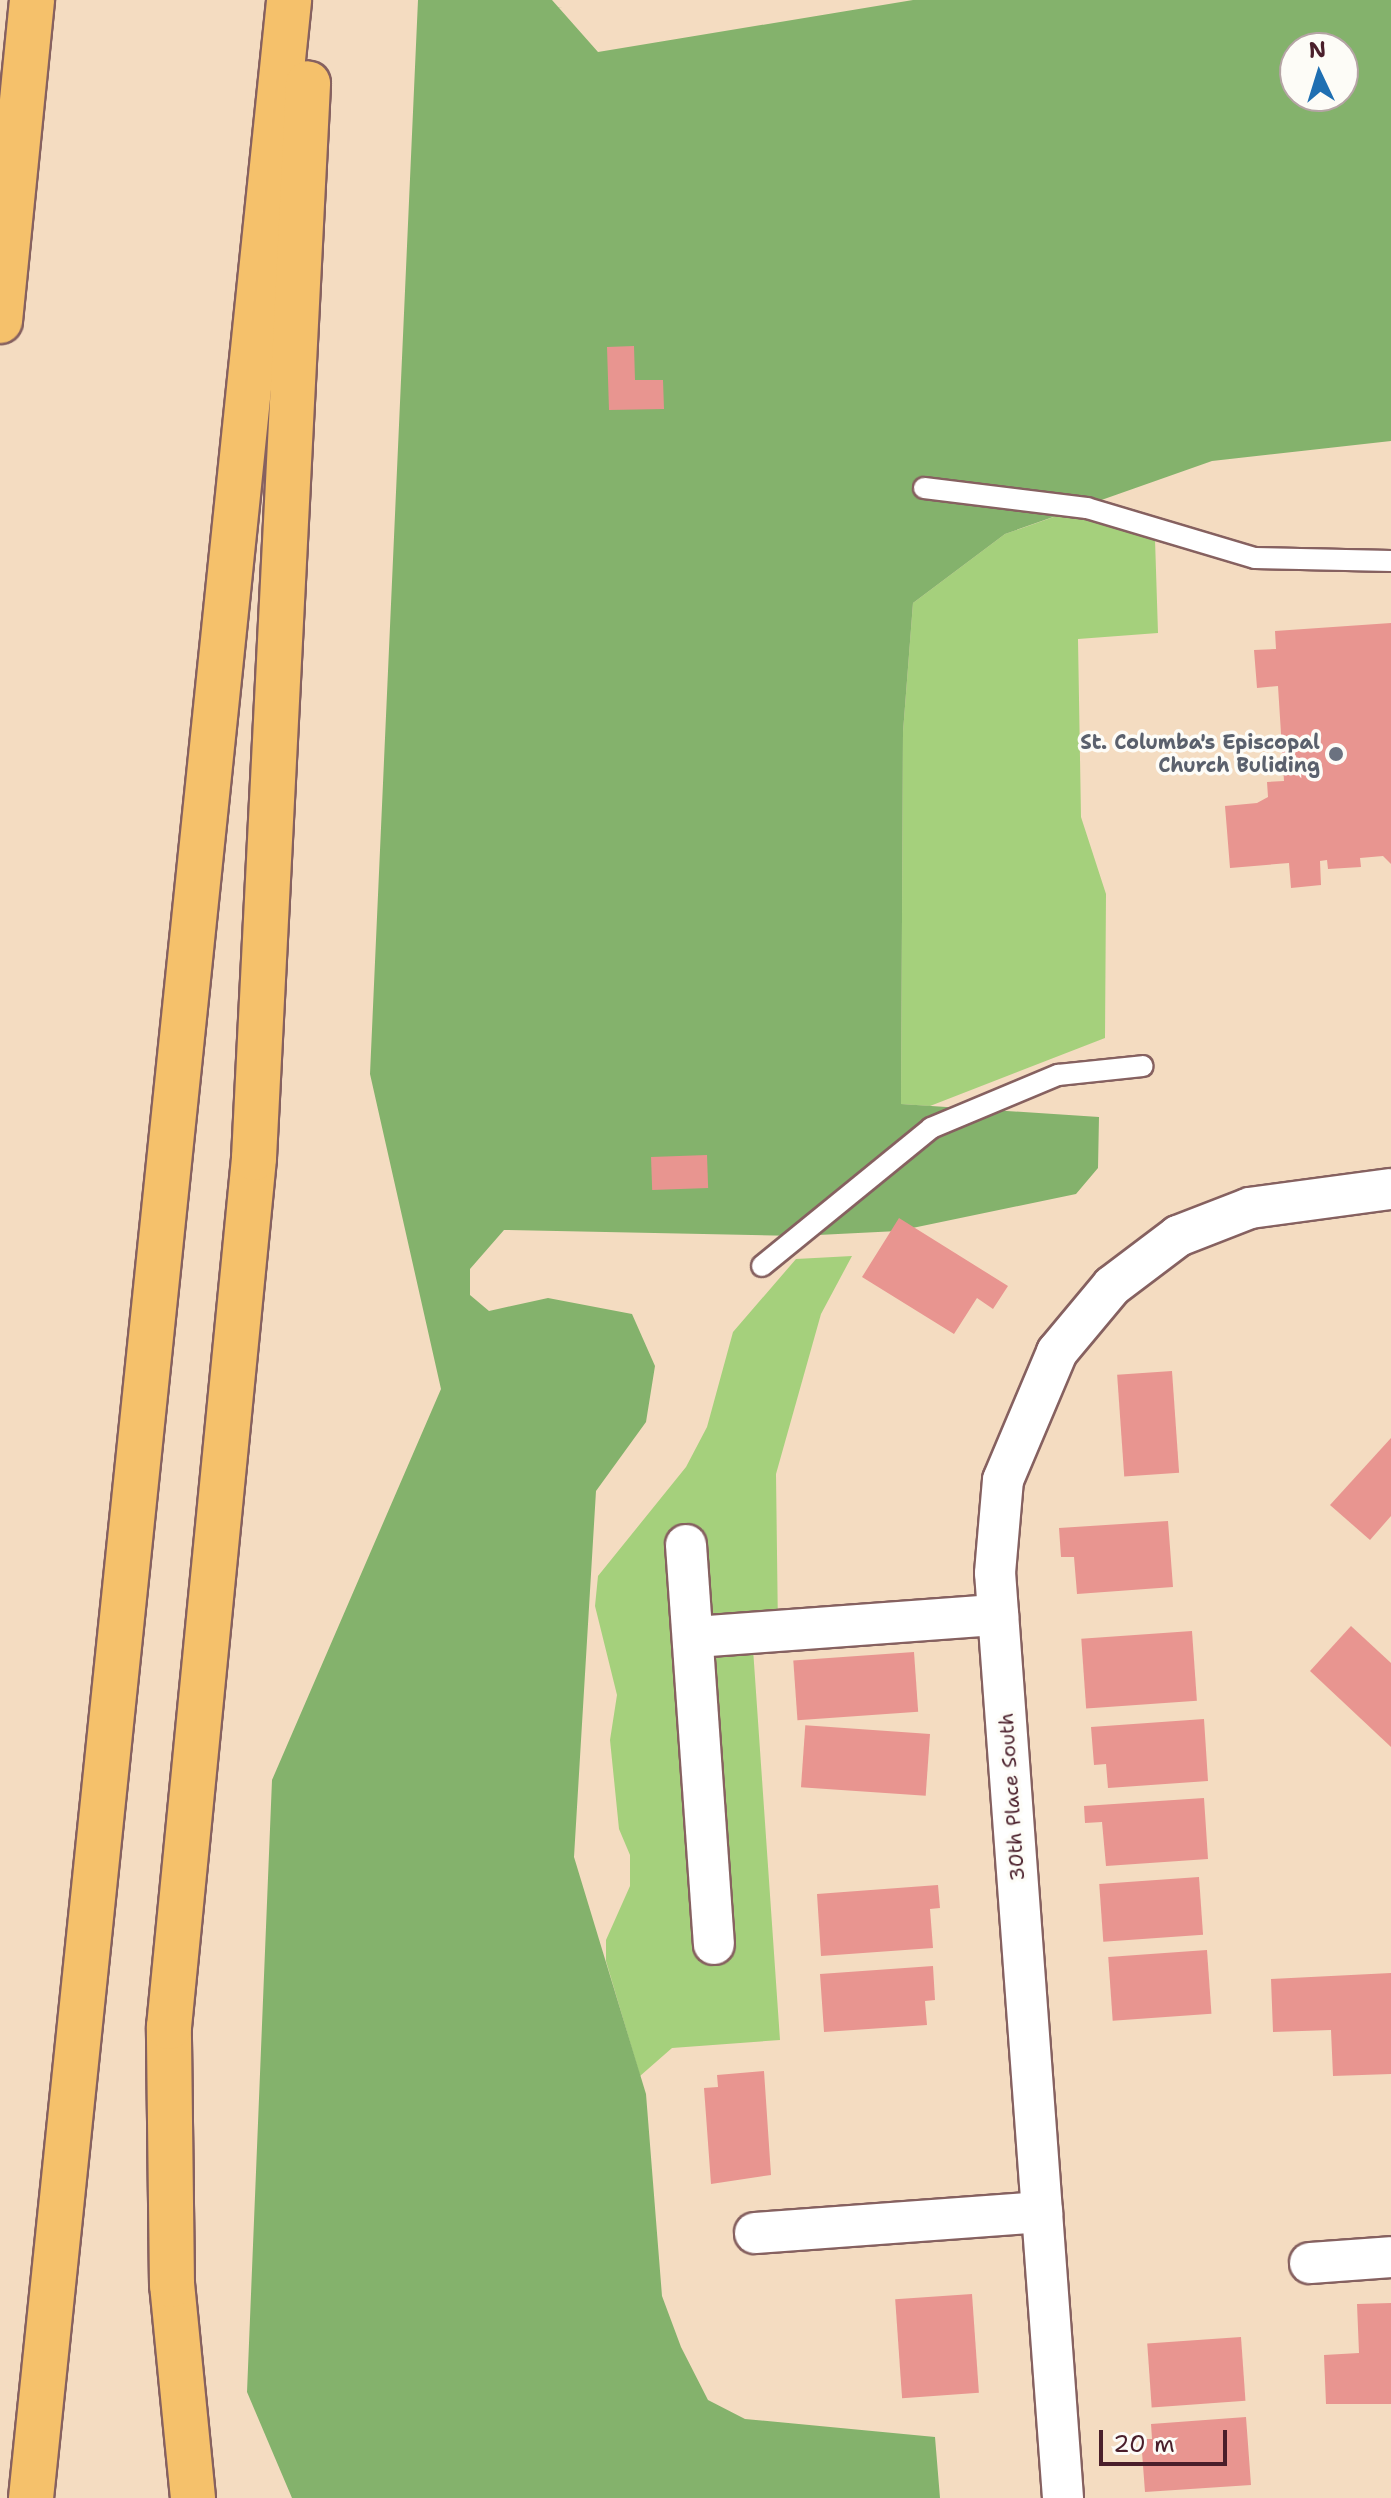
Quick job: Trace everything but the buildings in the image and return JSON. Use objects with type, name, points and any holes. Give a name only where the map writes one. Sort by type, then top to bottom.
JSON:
[{"type":"highway","points":[[31,2498],[289,0]]},
{"type":"highway","points":[[193,2498],[172,2285],[169,2027],[254,1158],[293,493],[311,0]]},
{"type":"highway","points":[[0,185],[31,9]]},
{"type":"highway","points":[[0,321],[31,9]]},
{"type":"street","name":"30th Place South","points":[[1063,2498],[998,1615],[1003,1480],[1057,1352],[1112,1286],[1178,1236],[1250,1208],[1391,1189]]},
{"type":"street","points":[[686,1545],[695,1637],[714,1944]]},
{"type":"street","points":[[695,1637],[998,1615]]},
{"type":"street","points":[[755,2233],[1042,2212]]},
{"type":"street","points":[[1310,2263],[1391,2257]]},
{"type":"lane","points":[[924,488],[1087,508],[1255,558],[1391,561]]},
{"type":"lane","points":[[762,1266],[931,1128],[1058,1075],[1143,1066]]},
{"type":"green space","points":[[418,0],[552,0],[598,52],[913,0],[1391,0],[1391,441],[1212,461],[1005,534],[913,603],[903,732],[901,1104],[1099,1117],[1098,1168],[1076,1194],[898,1231],[798,1236],[504,1230],[470,1269],[470,1295],[489,1311],[548,1298],[632,1314],[655,1366],[646,1422],[596,1491],[574,1857],[646,2094],[662,2296],[681,2347],[708,2400],[745,2419],[935,2437],[940,2498],[292,2498],[247,2392],[272,1780],[441,1389],[370,1074]]},
{"type":"green space","points":[[1068,512],[1155,539],[1158,633],[1078,639],[1081,817],[1106,894],[1105,1038],[930,1106],[901,1104],[903,732],[913,603],[1005,534]]},
{"type":"green space","points":[[852,1256],[821,1314],[776,1474],[778,1631],[752,1634],[780,2040],[672,2048],[640,2076],[606,1961],[606,1940],[630,1886],[630,1855],[619,1829],[610,1740],[617,1695],[595,1606],[598,1576],[686,1467],[707,1427],[733,1332],[796,1259]]},
{"type":"place","name":"St. Columba's Episcopal Church Buliding","points":[[1336,754]]}]
